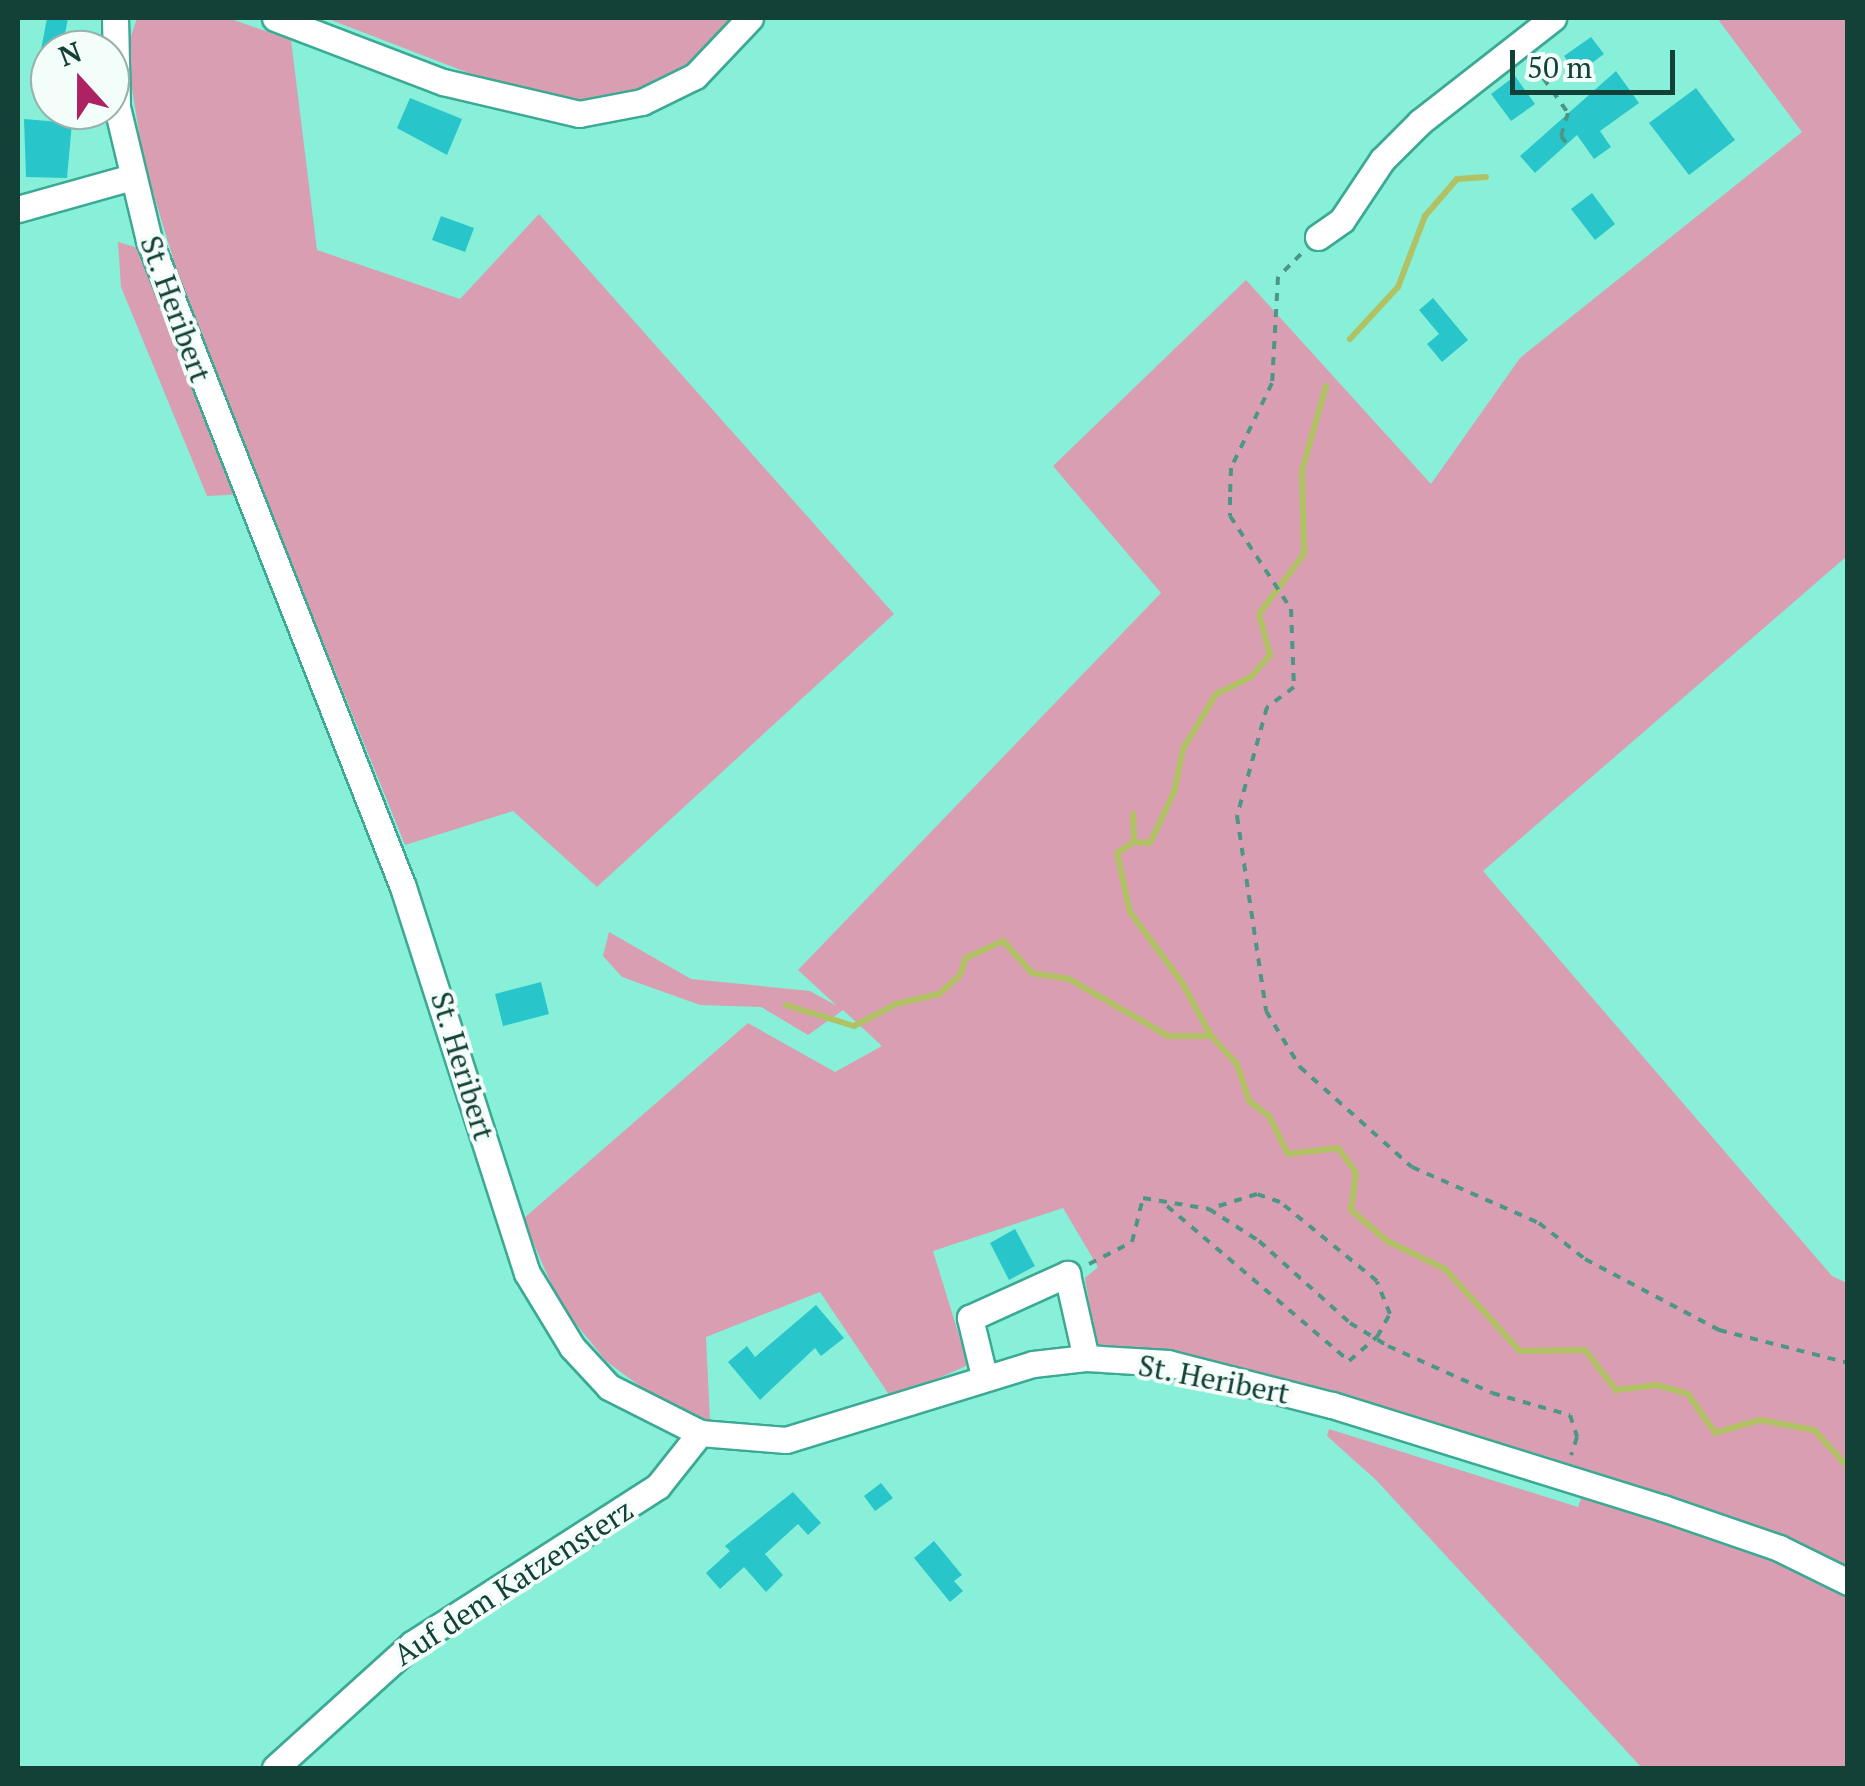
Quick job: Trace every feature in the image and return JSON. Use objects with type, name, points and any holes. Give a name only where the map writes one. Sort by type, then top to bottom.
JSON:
[{"type":"street","name":"St. Heribert","points":[[115,18],[117,107],[132,177],[213,413],[434,972],[527,1273],[572,1347],[609,1387],[660,1418],[700,1432],[786,1440],[831,1432],[984,1376],[1086,1358],[1168,1363],[1332,1404],[1779,1548],[1848,1582]]},
{"type":"street","points":[[274,18],[443,82],[579,114],[642,102],[694,76],[750,18]]},
{"type":"street","points":[[1318,237],[1342,220],[1382,160],[1420,122],[1553,18]]},
{"type":"street","points":[[18,210],[132,177]]},
{"type":"street","points":[[984,1376],[970,1318],[1067,1274],[1086,1358]]},
{"type":"street","name":"Auf dem Katzensterz","points":[[275,1768],[412,1644],[658,1486],[700,1432]]},
{"type":"path","points":[[1520,44],[1568,112],[1561,136],[1570,148]]},
{"type":"path","points":[[1318,237],[1278,277],[1272,383],[1231,468],[1230,516],[1269,582],[1291,610],[1294,687],[1267,706],[1237,816],[1266,1011],[1300,1068],[1412,1167],[1539,1223],[1585,1258],[1719,1330],[1848,1363]]},
{"type":"path","points":[[1067,1274],[1132,1242],[1144,1198],[1209,1209],[1257,1194],[1280,1202],[1377,1281],[1390,1314],[1377,1337],[1349,1361],[1163,1203]]},
{"type":"path","points":[[1209,1209],[1259,1241],[1350,1323],[1492,1393],[1570,1415],[1577,1437],[1563,1479]]},
{"type":"shaded area","points":[[137,18],[228,18],[291,40],[317,250],[460,299],[539,214],[894,614],[597,887],[513,811],[405,845],[263,493],[207,496],[121,287],[118,242],[173,258],[144,163],[130,76],[130,39]]},
{"type":"shaded area","points":[[326,18],[733,18],[703,54],[644,89],[593,103],[523,94]]},
{"type":"shaded area","points":[[1717,18],[1847,18],[1847,556],[1483,871],[1832,1276],[1847,1283],[1847,1768],[1642,1768],[1376,1480],[1327,1436],[1329,1429],[1578,1507],[1589,1476],[1233,1367],[1096,1345],[1085,1278],[1098,1267],[1063,1208],[933,1251],[968,1365],[892,1399],[820,1292],[706,1337],[710,1421],[648,1392],[606,1361],[560,1304],[523,1219],[748,1023],[835,1072],[882,1046],[843,1010],[808,1035],[761,1007],[700,1005],[622,977],[603,956],[609,932],[691,979],[810,991],[837,1006],[798,970],[1161,593],[1053,466],[1246,280],[1431,484],[1520,358],[1802,132]]},
{"type":"building","points":[[47,18],[68,18],[66,30],[45,30]]},
{"type":"building","points":[[1591,37],[1604,54],[1577,74],[1564,56]]},
{"type":"building","points":[[1616,71],[1639,103],[1600,131],[1611,147],[1594,159],[1577,135],[1535,173],[1520,156]]},
{"type":"building","points":[[1515,76],[1535,104],[1511,121],[1491,94]]},
{"type":"building","points":[[1696,88],[1735,140],[1689,175],[1649,123]]},
{"type":"building","points":[[410,98],[462,119],[447,155],[397,128]]},
{"type":"building","points":[[24,119],[30,120],[30,130],[71,130],[67,178],[26,177]]},
{"type":"building","points":[[1592,193],[1615,224],[1595,240],[1571,209]]},
{"type":"building","points":[[441,216],[474,228],[465,252],[432,240]]},
{"type":"building","points":[[1433,298],[1468,340],[1442,362],[1427,344],[1439,334],[1419,310]]},
{"type":"building","points":[[541,982],[549,1014],[503,1026],[495,994]]},
{"type":"building","points":[[1015,1229],[1035,1266],[1009,1280],[990,1243]]},
{"type":"building","points":[[816,1305],[844,1338],[821,1356],[815,1348],[760,1400],[728,1362],[747,1346],[755,1357]]},
{"type":"building","points":[[881,1483],[893,1498],[875,1511],[864,1496]]},
{"type":"building","points":[[793,1492],[821,1523],[808,1535],[798,1524],[765,1554],[783,1575],[766,1592],[744,1567],[720,1589],[706,1573],[730,1551],[725,1546]]},
{"type":"building","points":[[934,1541],[962,1575],[954,1581],[963,1591],[950,1602],[914,1558]]},
{"type":"waterway","points":[[1350,339],[1398,287],[1425,216],[1457,179],[1486,177]]},
{"type":"waterway","points":[[1326,386],[1302,470],[1304,554],[1259,614],[1270,655],[1251,677],[1216,694],[1183,749],[1174,792],[1150,843],[1134,842],[1117,853],[1130,912],[1183,984],[1211,1036],[1237,1064],[1249,1101],[1269,1116],[1288,1154],[1338,1148],[1356,1173],[1351,1210],[1387,1241],[1445,1269],[1520,1351],[1585,1350],[1616,1390],[1657,1385],[1688,1394],[1715,1433],[1760,1420],[1814,1430],[1848,1467]]},
{"type":"waterway","points":[[1133,814],[1134,842]]},
{"type":"waterway","points":[[786,1005],[854,1026],[896,1004],[939,994],[960,975],[966,958],[1003,941],[1032,973],[1069,979],[1168,1036],[1211,1036]]}]
